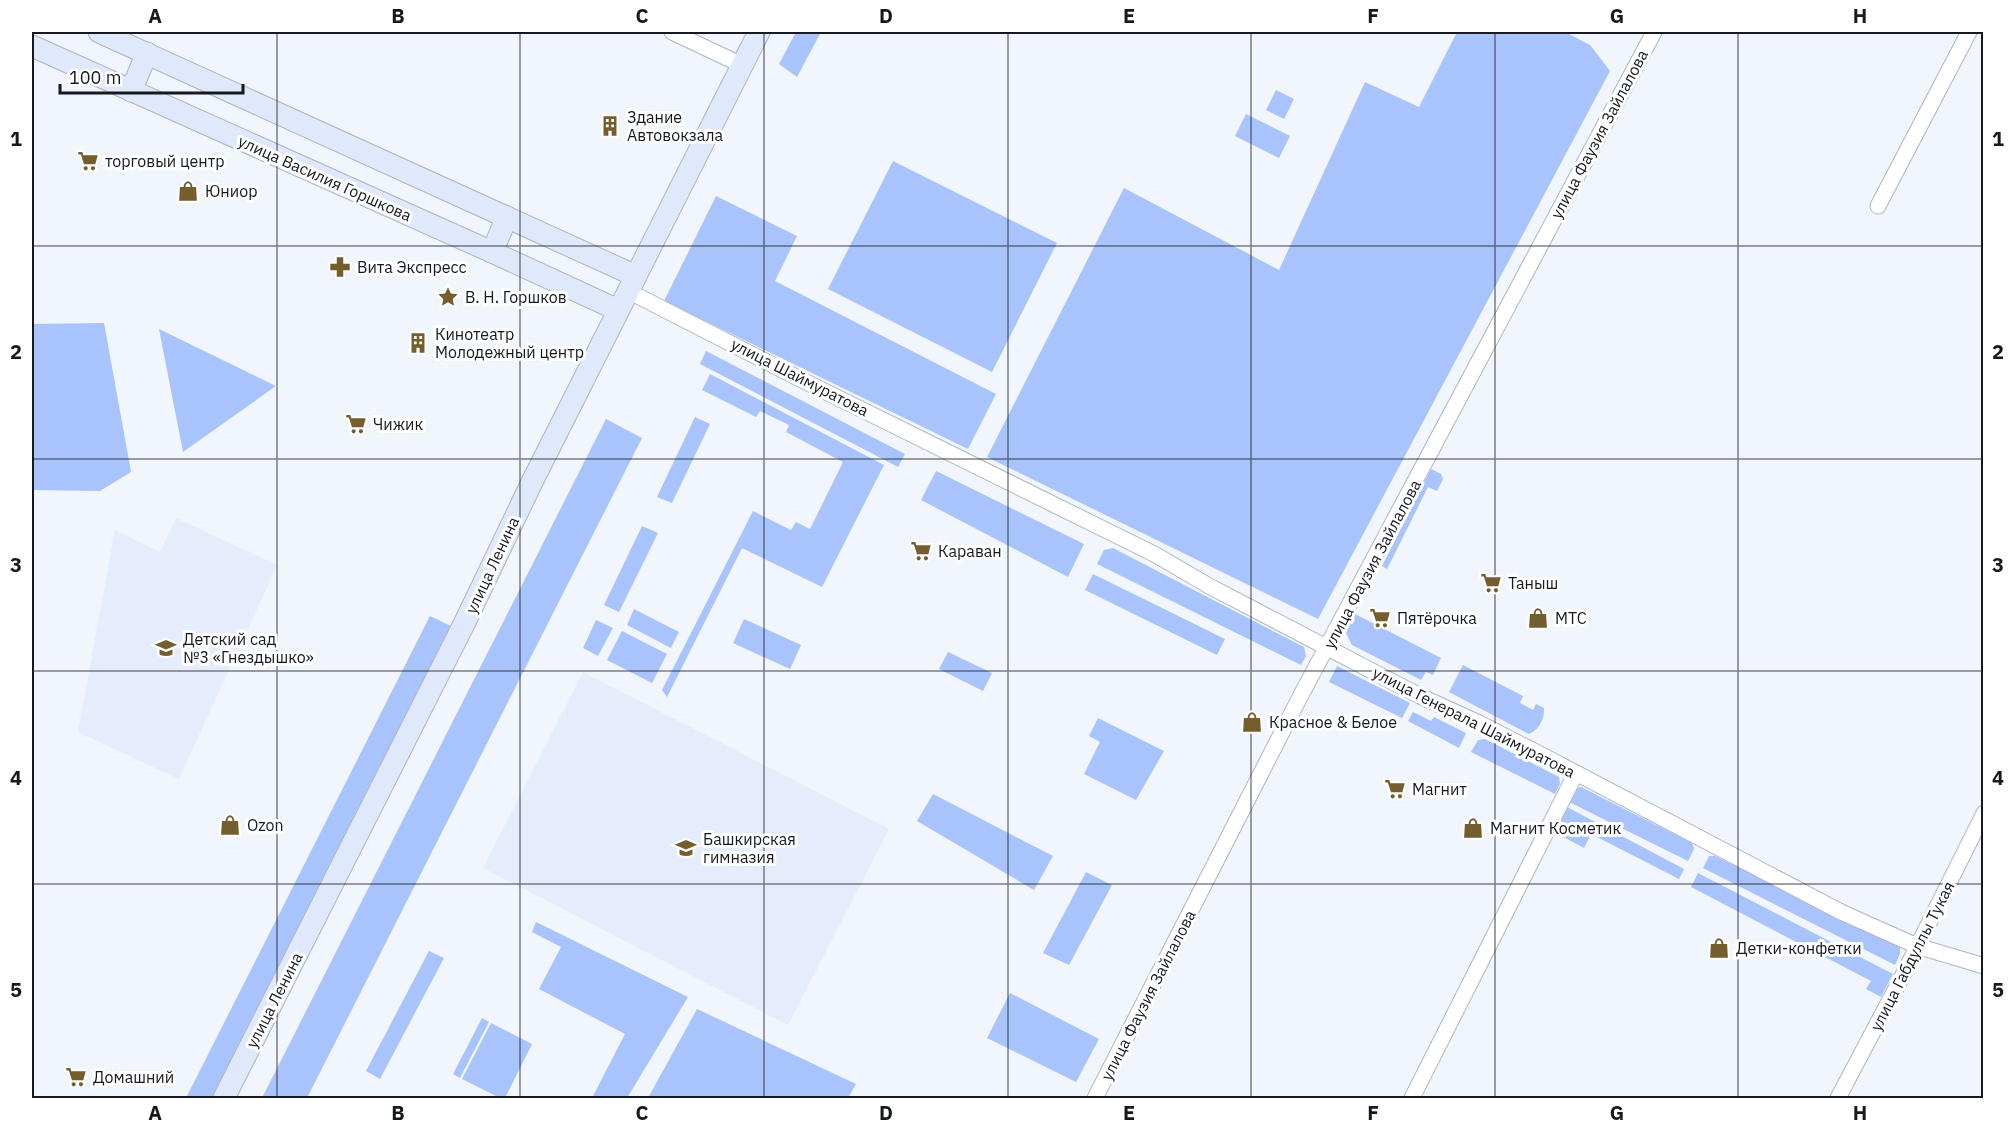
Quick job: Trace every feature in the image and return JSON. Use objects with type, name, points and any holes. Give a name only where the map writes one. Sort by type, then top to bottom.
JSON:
[{"type":"main road","points":[[99,32],[507,217],[632,283]]},
{"type":"main road","name":"улица Ленина","points":[[224,1098],[465,622],[533,480],[759,32]]},
{"type":"main road","name":"улица Василия Горшкова","points":[[32,46],[618,310]]},
{"type":"main road","points":[[131,91],[147,53]]},
{"type":"main road","points":[[492,252],[507,217]]},
{"type":"street","points":[[672,32],[742,65]]},
{"type":"street","name":"улица Фаузия Зайлалова","points":[[1095,1098],[1300,697],[1654,32]]},
{"type":"street","points":[[1878,206],[1969,32]]},
{"type":"street","name":"улица Шаймуратова","points":[[632,283],[971,464]]},
{"type":"street","name":"улица Генерала Шаймуратова","points":[[971,464],[1156,555],[1209,586],[1420,696],[1479,723],[1841,912],[1917,946],[1983,966]]},
{"type":"street","points":[[1412,1098],[1576,773]]},
{"type":"street","name":"улица Габдуллы Тукая","points":[[1838,1098],[1983,813]]},
{"type":"shaded area","points":[[796,32],[821,32],[797,77],[779,64]]},
{"type":"shaded area","points":[[1457,32],[1565,32],[1590,45],[1610,71],[1318,619],[987,457],[1124,188],[1279,270],[1365,82],[1419,107]]},
{"type":"shaded area","points":[[1276,90],[1294,99],[1284,119],[1266,110]]},
{"type":"shaded area","points":[[1246,114],[1290,136],[1279,158],[1235,136]]},
{"type":"shaded area","points":[[893,161],[1057,243],[992,372],[828,289]]},
{"type":"shaded area","points":[[716,196],[797,236],[775,281],[996,394],[968,449],[664,301]]},
{"type":"shaded area","points":[[104,323],[131,472],[100,491],[32,490],[32,324]]},
{"type":"shaded area","points":[[159,329],[276,386],[183,452]]},
{"type":"shaded area","points":[[706,351],[905,454],[898,467],[700,364]]},
{"type":"shaded area","points":[[710,374],[884,465],[822,587],[742,548],[667,697],[662,690],[753,511],[791,530],[796,522],[810,529],[843,462],[786,432],[789,425],[760,411],[756,417],[702,390]]},
{"type":"shaded area","points":[[695,417],[710,424],[672,503],[657,497]]},
{"type":"shaded area","points":[[606,419],[642,438],[307,1098],[262,1098]]},
{"type":"shaded area","points":[[1431,469],[1441,474],[1443,479],[1437,491],[1428,487],[1387,569],[1382,566]]},
{"type":"shaded area","points":[[936,471],[1084,544],[1068,577],[921,500]]},
{"type":"shaded area","name":"Детский сад №3 «Гнездышко»","points":[[176,518],[277,565],[179,779],[78,732],[115,530],[160,552]]},
{"type":"shaded area","points":[[642,526],[658,533],[619,612],[604,605]]},
{"type":"shaded area","points":[[1113,548],[1304,647],[1306,656],[1301,665],[1097,564],[1104,550]]},
{"type":"shaded area","points":[[1093,574],[1225,639],[1217,655],[1085,590]]},
{"type":"shaded area","points":[[634,609],[679,632],[671,648],[627,625]]},
{"type":"shaded area","points":[[1355,614],[1441,658],[1433,675],[1426,672],[1421,680],[1352,645],[1346,633]]},
{"type":"shaded area","points":[[430,616],[451,626],[212,1098],[186,1098]]},
{"type":"shaded area","points":[[744,619],[801,645],[790,669],[733,643]]},
{"type":"shaded area","points":[[596,620],[613,628],[598,656],[583,648]]},
{"type":"shaded area","points":[[622,631],[667,654],[652,683],[607,660]]},
{"type":"shaded area","points":[[948,652],[992,673],[983,691],[939,669]]},
{"type":"shaded area","points":[[1463,665],[1523,696],[1520,703],[1533,710],[1536,704],[1544,708],[1538,727],[1529,734],[1449,692]]},
{"type":"shaded area","points":[[1337,666],[1410,703],[1402,718],[1329,682]]},
{"type":"shaded area","name":"Башкирская гимназия","points":[[583,672],[889,829],[788,1025],[483,868]]},
{"type":"shaded area","points":[[1413,712],[1431,721],[1434,717],[1466,733],[1459,748],[1408,721]]},
{"type":"shaded area","points":[[1098,718],[1164,751],[1136,800],[1084,774],[1100,742],[1089,736]]},
{"type":"shaded area","points":[[1485,739],[1559,777],[1560,784],[1555,794],[1471,752],[1478,740]]},
{"type":"shaded area","points":[[1581,787],[1692,843],[1694,849],[1688,861],[1569,802],[1575,789]]},
{"type":"shaded area","points":[[933,794],[1053,856],[1034,890],[917,821]]},
{"type":"shaded area","points":[[1567,807],[1684,869],[1679,879],[1591,834],[1584,848],[1554,832]]},
{"type":"shaded area","points":[[1709,856],[1715,856],[1900,946],[1900,954],[1895,965],[1703,868]]},
{"type":"shaded area","points":[[1086,872],[1112,885],[1069,965],[1043,953]]},
{"type":"shaded area","points":[[1698,873],[1893,974],[1881,997],[1866,989],[1871,981],[1691,887]]},
{"type":"shaded area","points":[[536,922],[688,997],[627,1098],[592,1098],[625,1034],[539,989],[561,947],[532,932]]},
{"type":"shaded area","points":[[429,951],[444,958],[380,1079],[366,1071]]},
{"type":"shaded area","points":[[1010,993],[1099,1039],[1076,1082],[987,1038]]},
{"type":"shaded area","points":[[697,1009],[856,1084],[848,1098],[648,1098]]},
{"type":"shaded area","points":[[482,1018],[489,1022],[460,1078],[453,1074]]},
{"type":"shaded area","points":[[491,1023],[532,1044],[505,1098],[500,1098],[462,1079]]},
{"type":"place","name":"Здание Автовокзала","points":[[610,126]]},
{"type":"place","name":"торговый центр","points":[[88,161]]},
{"type":"place","name":"Юниор","points":[[188,191]]},
{"type":"place","name":"Вита Экспресс","points":[[340,267]]},
{"type":"place","name":"В. Н. Горшков","points":[[448,297]]},
{"type":"place","name":"Кинотеатр Молодежный центр","points":[[418,343]]},
{"type":"place","name":"Чижик","points":[[356,424]]},
{"type":"place","name":"Караван","points":[[921,551]]},
{"type":"place","name":"Таныш","points":[[1491,583]]},
{"type":"place","name":"Пятёрочка","points":[[1380,618]]},
{"type":"place","name":"МТС","points":[[1538,618]]},
{"type":"place","name":"Детский сад №3 «Гнездышко»","points":[[166,648]]},
{"type":"place","name":"Красное & Белое","points":[[1252,722]]},
{"type":"place","name":"Магнит","points":[[1395,789]]},
{"type":"place","name":"Ozon","points":[[230,825]]},
{"type":"place","name":"Магнит Косметик","points":[[1473,828]]},
{"type":"place","name":"Башкирская гимназия","points":[[686,848]]},
{"type":"place","name":"Детки-конфетки","points":[[1719,948]]},
{"type":"place","name":"Домашний","points":[[76,1077]]}]
